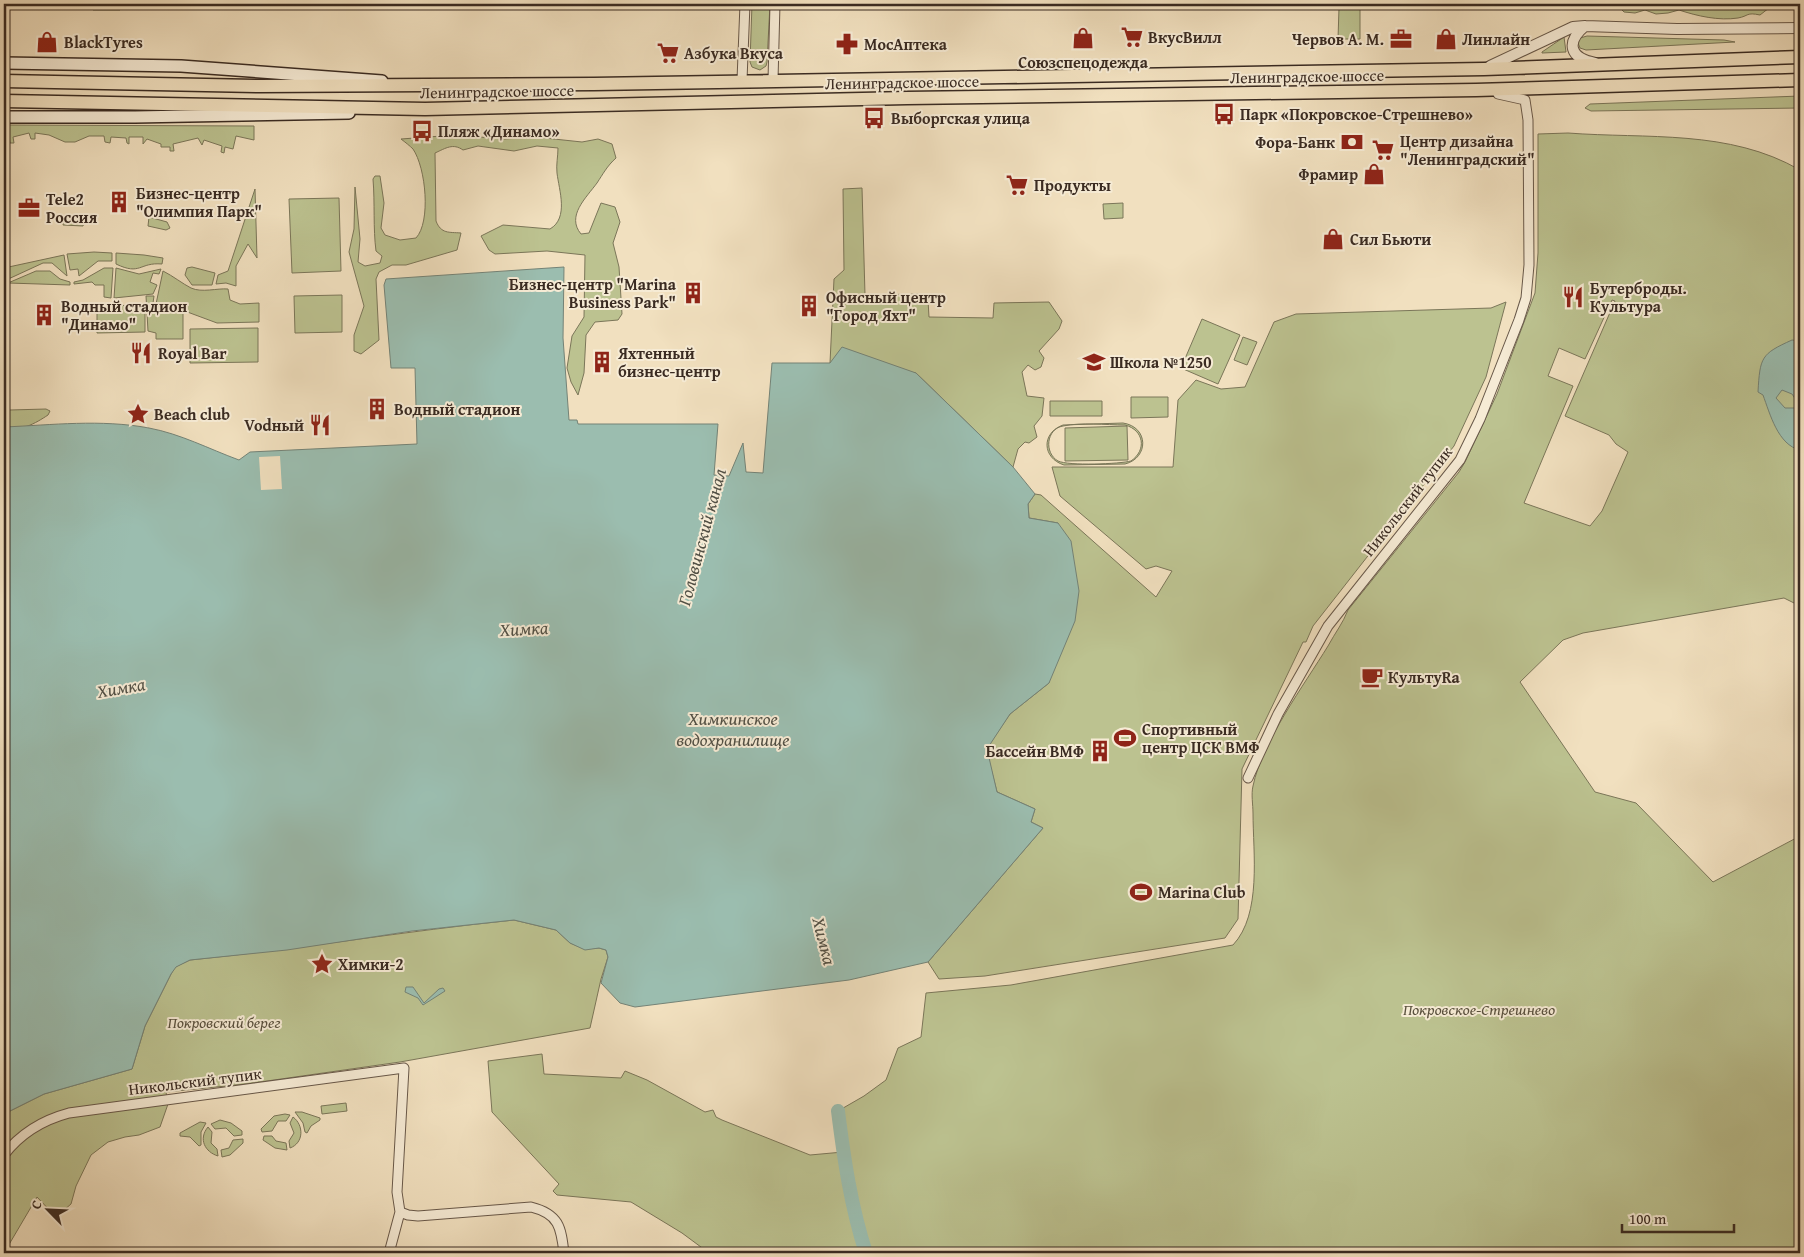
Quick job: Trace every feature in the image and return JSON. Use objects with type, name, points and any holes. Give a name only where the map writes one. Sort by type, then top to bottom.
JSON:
[{"type":"main road","name":"Ленинградское шоссе","points":[[4,81],[260,86],[428,85],[1484,69],[1800,57]]},
{"type":"main road","points":[[4,63],[181,66],[428,85]]},
{"type":"main road","name":"Ленинградское шоссе","points":[[4,101],[425,109],[907,98],[1476,90],[1800,80]]},
{"type":"main road","points":[[4,116],[135,117],[331,114],[425,109]]},
{"type":"street","points":[[742,80],[745,4]]},
{"type":"street","points":[[773,80],[775,4]]},
{"type":"street","points":[[1585,26],[1573,39],[1572,48],[1579,57],[1606,65]]},
{"type":"street","points":[[1484,69],[1508,60],[1573,27],[1677,29],[1800,28]]},
{"type":"street","name":"Никольский тупик","points":[[1248,778],[1278,714],[1328,626],[1458,464],[1480,419],[1506,356],[1524,305],[1529,265],[1528,120],[1525,100],[1476,90]]},
{"type":"street","name":"Никольский тупик","points":[[4,1155],[14,1142],[31,1130],[51,1118],[69,1113],[404,1068],[397,1192],[400,1212]]},
{"type":"street","points":[[389,1253],[400,1212],[418,1216],[531,1207],[543,1210],[558,1222],[564,1253]]},
{"type":"green space","points":[[93,4],[120,4],[120,10],[93,10]]},
{"type":"green space","points":[[752,4],[770,4],[767,62],[766,66],[760,70],[752,67],[750,62]]},
{"type":"green space","points":[[1624,4],[1765,4],[1769,8],[1760,15],[1750,14],[1738,18],[1723,19],[1679,10],[1656,14],[1645,10],[1635,13],[1624,12],[1621,9]]},
{"type":"green space","points":[[1339,8],[1360,8],[1360,39],[1338,39]]},
{"type":"green space","points":[[1587,36],[1724,40],[1735,42],[1586,50],[1580,48],[1578,43],[1580,38]]},
{"type":"green space","points":[[1564,37],[1566,52],[1542,53],[1542,52]]},
{"type":"green space","points":[[1800,96],[1800,108],[1591,111],[1585,108],[1590,104]]},
{"type":"green space","points":[[4,125],[254,126],[254,140],[236,136],[233,149],[225,147],[224,153],[221,152],[222,146],[204,140],[202,145],[198,138],[173,144],[174,151],[170,151],[170,147],[161,147],[161,144],[147,139],[143,144],[143,137],[129,137],[129,144],[126,138],[111,137],[110,143],[105,142],[104,136],[89,136],[75,142],[65,142],[49,135],[35,133],[35,139],[31,139],[29,133],[13,137],[14,143],[10,143],[9,137],[4,138]]},
{"type":"green space","name":"Покровское-Стрешнево","points":[[1568,133],[1687,138],[1745,148],[1773,157],[1800,170],[1800,606],[1784,598],[1583,633],[1563,640],[1520,682],[1595,792],[1636,803],[1713,882],[1800,836],[1800,1253],[709,1253],[682,1233],[631,1202],[557,1195],[553,1191],[559,1184],[492,1112],[488,1061],[542,1054],[544,1074],[621,1078],[625,1071],[647,1080],[705,1112],[713,1110],[716,1117],[722,1120],[810,1155],[843,1152],[838,1111],[864,1096],[886,1080],[898,1048],[921,1037],[926,993],[1011,985],[1233,945],[1242,932],[1252,900],[1254,864],[1252,789],[1265,751],[1285,714],[1328,646],[1348,610],[1465,462],[1497,394],[1535,293],[1538,253],[1538,134]],"holes":[[[1612,300],[1615,301],[1565,416],[1609,435],[1616,444],[1628,452],[1602,511],[1590,526],[1524,503],[1573,386],[1548,376],[1559,348],[1585,359]]]},
{"type":"green space","points":[[455,135],[504,139],[535,137],[582,142],[598,139],[612,144],[616,158],[579,207],[576,221],[581,234],[589,233],[601,203],[615,207],[620,222],[613,243],[619,267],[622,314],[618,320],[595,322],[586,335],[584,373],[578,395],[571,382],[567,368],[572,336],[584,317],[585,255],[547,251],[495,254],[489,250],[481,236],[503,225],[550,229],[556,224],[561,211],[561,195],[557,170],[558,148],[537,146],[514,151],[478,146],[463,150],[453,147],[435,153],[436,221],[443,230],[461,233],[457,250],[406,265],[392,265],[379,272],[376,279],[379,340],[361,354],[354,351],[354,335],[364,306],[349,252],[354,229],[355,187],[360,239],[358,262],[365,266],[380,263],[382,256],[376,251],[375,242],[373,179],[375,176],[380,176],[384,203],[381,228],[385,235],[400,240],[416,238],[424,220],[424,181],[413,149],[401,139]]},
{"type":"green space","points":[[862,188],[865,295],[918,294],[928,300],[929,317],[993,318],[994,303],[1049,302],[1062,321],[1059,329],[1039,351],[1044,358],[1041,367],[1035,370],[1028,365],[1022,372],[1027,396],[1044,398],[1042,416],[1034,426],[1037,437],[1029,443],[1025,442],[1018,449],[1013,467],[916,373],[830,363],[834,279],[844,270],[843,189]]},
{"type":"green space","points":[[255,189],[257,258],[248,244],[236,266],[236,286],[226,283],[216,284],[218,275],[228,271]]},
{"type":"green space","points":[[339,198],[341,271],[292,273],[289,199]]},
{"type":"green space","points":[[1123,203],[1123,218],[1104,219],[1103,204]]},
{"type":"green space","points":[[83,216],[85,219],[83,226],[63,225],[64,218]]},
{"type":"green space","points":[[149,217],[167,222],[170,228],[166,230],[148,226]]},
{"type":"green space","points":[[112,253],[112,261],[98,261],[79,276],[78,269],[70,270],[67,254]]},
{"type":"green space","points":[[116,253],[163,258],[162,264],[130,269],[116,264]]},
{"type":"green space","points":[[64,255],[67,276],[52,263],[43,263],[4,281],[4,268]]},
{"type":"green space","points":[[192,267],[215,273],[212,285],[192,285],[185,275],[187,268]]},
{"type":"green space","points":[[104,268],[113,268],[111,298],[104,297],[104,285],[95,285],[92,282],[74,284],[74,282],[83,280]]},
{"type":"green space","points":[[116,268],[139,274],[161,269],[159,274],[153,273],[150,282],[157,285],[153,294],[114,298]]},
{"type":"green space","points":[[36,271],[50,271],[60,279],[70,282],[70,285],[8,283]]},
{"type":"green space","points":[[163,271],[195,289],[228,289],[230,300],[240,304],[259,303],[259,322],[217,323],[182,310],[162,310],[156,304]]},
{"type":"green space","points":[[342,295],[342,332],[295,333],[294,296]]},
{"type":"green space","points":[[146,296],[154,296],[153,303],[158,310],[183,313],[183,339],[156,339],[156,333],[148,331]]},
{"type":"green space","points":[[1506,302],[1486,377],[1454,446],[1313,626],[1306,642],[1303,642],[1242,769],[1238,919],[1225,938],[985,976],[939,979],[928,962],[1043,828],[1031,822],[1035,809],[997,792],[986,749],[1010,714],[1049,683],[1058,523],[1029,518],[1028,504],[1035,494],[1041,495],[1156,597],[1172,571],[1156,566],[1146,569],[1060,496],[1052,467],[1173,467],[1178,400],[1196,380],[1221,389],[1245,387],[1274,322],[1296,314],[1491,308]]},
{"type":"green space","points":[[145,305],[145,332],[97,333],[97,306]]},
{"type":"green space","points":[[1202,319],[1240,335],[1218,384],[1181,368]]},
{"type":"green space","points":[[258,328],[258,362],[190,363],[190,329]]},
{"type":"green space","points":[[1243,337],[1257,342],[1247,365],[1234,360]]},
{"type":"green space","points":[[1131,397],[1168,397],[1168,417],[1131,418]]},
{"type":"green space","points":[[1050,401],[1102,401],[1102,416],[1050,416]]},
{"type":"green space","points":[[46,409],[50,411],[48,415],[33,424],[16,429],[4,427],[4,414],[10,410]]},
{"type":"green space","points":[[1123,423],[1138,430],[1143,443],[1142,449],[1138,456],[1133,461],[1125,464],[1064,465],[1051,457],[1048,451],[1048,439],[1053,432],[1049,442],[1050,453],[1058,461],[1072,464],[1106,464],[1131,461],[1136,457],[1141,446],[1141,441],[1136,431],[1125,425],[1093,424]]},
{"type":"green space","points":[[1127,426],[1128,460],[1065,461],[1065,428]]},
{"type":"green space","name":"Покровский берег","points":[[514,920],[556,930],[570,943],[585,949],[599,948],[606,950],[608,957],[590,1028],[400,1062],[246,1084],[166,1092],[168,1104],[160,1127],[139,1135],[108,1142],[91,1155],[76,1186],[71,1204],[56,1217],[37,1197],[4,1253],[4,1114],[44,1094],[132,1069],[145,1026],[175,967],[190,960]]},
{"type":"green space","points":[[346,1103],[347,1111],[322,1114],[321,1106]]},
{"type":"green space","points":[[295,1112],[302,1112],[320,1118],[320,1120],[311,1126],[307,1133]]},
{"type":"green space","points":[[290,1115],[286,1121],[278,1121],[272,1131],[262,1132],[261,1129],[274,1116]]},
{"type":"green space","points":[[293,1117],[297,1120],[301,1134],[295,1146],[290,1148],[289,1141],[294,1133],[290,1123]]},
{"type":"green space","points":[[220,1120],[231,1123],[242,1131],[242,1135],[234,1136],[226,1128],[215,1129],[211,1124]]},
{"type":"green space","points":[[200,1122],[206,1123],[201,1132],[201,1145],[199,1146],[190,1137],[180,1136],[180,1133]]},
{"type":"green space","points":[[208,1127],[212,1132],[211,1143],[217,1149],[218,1156],[213,1154],[204,1145],[203,1140]]},
{"type":"green space","points":[[264,1136],[272,1136],[276,1141],[286,1143],[287,1150],[275,1148],[263,1140]]},
{"type":"green space","points":[[243,1139],[243,1143],[230,1155],[222,1157],[221,1150],[229,1148],[233,1140]]},
{"type":"water","name":"Химкинское водохранилище","points":[[564,267],[563,338],[569,420],[577,420],[578,424],[718,424],[714,475],[729,476],[743,443],[746,472],[763,473],[772,363],[830,363],[842,347],[916,373],[1013,467],[1035,494],[1028,504],[1029,518],[1058,523],[1071,541],[1079,591],[1075,621],[1049,683],[1010,714],[987,749],[997,792],[1035,809],[1031,822],[1043,828],[928,962],[849,980],[635,1007],[620,1003],[601,983],[608,957],[606,950],[599,948],[585,950],[570,943],[556,930],[514,920],[412,931],[287,950],[190,960],[176,967],[171,974],[145,1026],[132,1069],[44,1094],[4,1114],[4,427],[76,423],[131,425],[172,434],[239,460],[250,452],[417,444],[415,368],[391,368],[384,285],[386,279]]},
{"type":"water","points":[[1792,340],[1800,341],[1800,450],[1792,447],[1780,435],[1763,395],[1758,392],[1761,364],[1764,358],[1774,349]],"holes":[[[1782,390],[1792,394],[1796,400],[1795,408],[1785,408],[1776,398]]]},
{"type":"water","points":[[406,987],[413,987],[424,1003],[439,989],[443,988],[445,991],[423,1005],[418,998],[405,992]]},
{"type":"pier","points":[[280,456],[282,489],[261,490],[259,457]]},
{"type":"waterway","name":"Химка","points":[[838,1111],[849,1183],[866,1253]]},
{"type":"place","name":"ВкусВилл","points":[[1132,37]]},
{"type":"place","name":"Союзспецодежда","points":[[1083,38]]},
{"type":"place","name":"Червов А. М.","points":[[1401,39]]},
{"type":"place","name":"Линлайн","points":[[1446,39]]},
{"type":"place","name":"BlackTyres","points":[[47,42]]},
{"type":"place","name":"МосАптека","points":[[847,44]]},
{"type":"place","name":"Азбука Вкуса","points":[[668,53]]},
{"type":"place","name":"Парк «Покровское-Стрешнево»","points":[[1224,114]]},
{"type":"place","name":"Выборгская улица","points":[[874,118]]},
{"type":"place","name":"Пляж «Динамо»","points":[[422,131]]},
{"type":"place","name":"Фора-Банк","points":[[1352,142]]},
{"type":"place","name":"Центр дизайна \"Ленинградский\"","points":[[1383,150]]},
{"type":"place","name":"Фрамир","points":[[1374,174]]},
{"type":"place","name":"Продукты","points":[[1017,185]]},
{"type":"place","name":"Бизнес-центр \"Олимпия Парк\"","points":[[119,202]]},
{"type":"place","name":"Tele2 Россия","points":[[29,208]]},
{"type":"place","name":"Сил Бьюти","points":[[1333,239]]},
{"type":"place","name":"Бизнес-центр \"Marina Business Park\"","points":[[693,293]]},
{"type":"place","name":"Бутерброды. Культура","points":[[1573,297]]},
{"type":"place","name":"Офисный центр \"Город Яхт\"","points":[[809,306]]},
{"type":"place","name":"Водный стадион \"Динамо\"","points":[[44,315]]},
{"type":"place","name":"Royal Bar","points":[[141,353]]},
{"type":"place","name":"Яхтенный бизнес-центр","points":[[602,362]]},
{"type":"place","name":"Школа №1250","points":[[1094,362]]},
{"type":"place","name":"Водный стадион","points":[[377,409]]},
{"type":"place","name":"Beach club","points":[[138,414]]},
{"type":"place","name":"Vodный","points":[[320,425]]},
{"type":"place","name":"КультуRа","points":[[1372,677]]},
{"type":"place","name":"Спортивный центр ЦСК ВМФ","points":[[1125,738]]},
{"type":"place","name":"Бассейн ВМФ","points":[[1100,751]]},
{"type":"place","name":"Marina Club","points":[[1141,892]]},
{"type":"place","name":"Химки-2","points":[[322,964]]},
{"type":"water label","name":"Головинский канал","points":[[702,537]]}]
